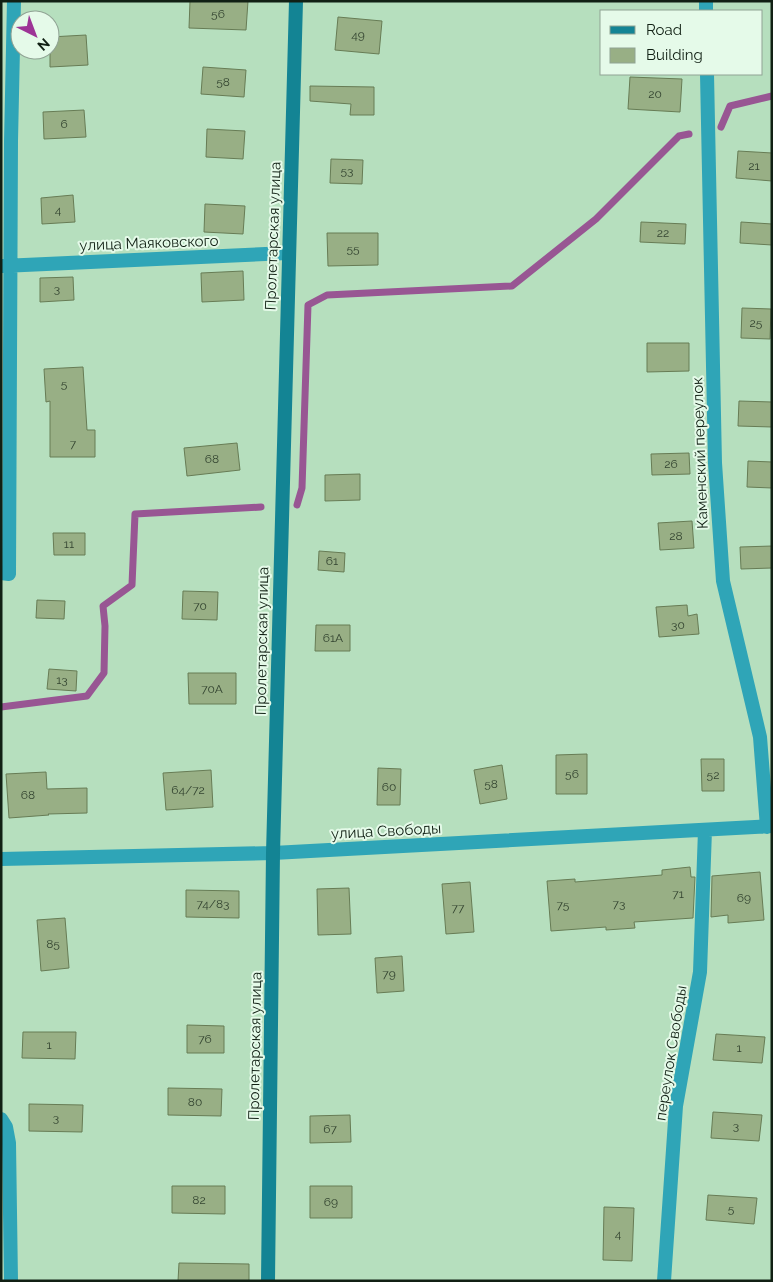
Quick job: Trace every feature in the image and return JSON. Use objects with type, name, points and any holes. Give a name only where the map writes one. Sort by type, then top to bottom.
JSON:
[{"type":"main road","name":"Пролетарская улица","points":[[268,1281],[273,853],[296,1]]},
{"type":"street","points":[[1,574],[9,574],[6,141],[14,1]]},
{"type":"street","name":"Каменский переулок","points":[[707,75],[715,463],[723,581],[760,737],[769,827]]},
{"type":"street","name":"улица Маяковского","points":[[6,266],[288,254]]},
{"type":"street","name":"улица Свободы","points":[[1,860],[273,853],[769,827]]},
{"type":"street","name":"переулок Свободы","points":[[664,1281],[676,1106],[700,972],[705,830]]},
{"type":"street","points":[[1,1119],[6,1126],[9,1143],[11,1281]]},
{"type":"building","points":[[190,1],[248,1],[246,30],[189,28]]},
{"type":"building","points":[[338,17],[382,21],[379,54],[335,50]]},
{"type":"building","points":[[86,35],[88,65],[50,67],[50,60],[60,60],[60,36]]},
{"type":"building","points":[[203,67],[246,70],[244,97],[201,94]]},
{"type":"building","points":[[630,77],[682,79],[680,112],[628,109]]},
{"type":"building","points":[[310,86],[374,87],[374,115],[350,115],[351,104],[310,101]]},
{"type":"building","points":[[84,110],[86,137],[44,139],[43,112]]},
{"type":"building","points":[[207,129],[245,131],[243,159],[206,157]]},
{"type":"building","points":[[738,151],[772,153],[772,181],[736,178]]},
{"type":"building","points":[[331,159],[363,160],[362,184],[330,183]]},
{"type":"building","points":[[73,195],[75,222],[42,224],[41,198]]},
{"type":"building","points":[[205,204],[245,206],[243,234],[204,232]]},
{"type":"building","points":[[641,222],[686,224],[685,244],[640,242]]},
{"type":"building","points":[[741,222],[772,224],[772,245],[740,243]]},
{"type":"building","points":[[327,233],[378,233],[378,265],[328,266]]},
{"type":"building","points":[[243,271],[244,300],[202,302],[201,273]]},
{"type":"building","points":[[73,277],[74,300],[40,302],[40,278]]},
{"type":"building","points":[[742,308],[771,309],[770,339],[741,338]]},
{"type":"building","points":[[647,343],[689,343],[689,371],[647,372]]},
{"type":"building","points":[[83,367],[87,430],[95,430],[95,457],[50,457],[50,401],[46,402],[44,369]]},
{"type":"building","points":[[739,401],[772,402],[772,427],[738,426]]},
{"type":"building","points":[[237,443],[240,470],[187,476],[184,448]]},
{"type":"building","points":[[689,453],[690,474],[652,475],[651,454]]},
{"type":"building","points":[[748,461],[772,462],[772,488],[747,487]]},
{"type":"building","points":[[360,474],[360,500],[325,501],[325,475]]},
{"type":"building","points":[[692,521],[694,548],[660,550],[658,523]]},
{"type":"building","points":[[53,533],[85,533],[85,555],[54,555]]},
{"type":"building","points":[[772,546],[772,568],[741,569],[740,547]]},
{"type":"building","points":[[319,551],[345,553],[344,572],[318,570]]},
{"type":"building","points":[[183,591],[218,592],[217,620],[182,619]]},
{"type":"building","points":[[37,600],[65,601],[64,619],[36,618]]},
{"type":"building","points":[[687,605],[688,616],[697,614],[699,634],[659,637],[656,607]]},
{"type":"building","points":[[316,625],[350,625],[350,651],[315,651]]},
{"type":"building","points":[[49,669],[77,671],[76,691],[47,689]]},
{"type":"building","points":[[188,673],[236,673],[236,704],[189,704]]},
{"type":"building","points":[[587,754],[587,794],[556,794],[556,755]]},
{"type":"building","points":[[701,759],[724,759],[724,791],[702,791]]},
{"type":"building","points":[[502,765],[507,799],[480,804],[474,770]]},
{"type":"building","points":[[378,768],[401,769],[400,805],[377,805]]},
{"type":"building","points":[[211,770],[213,807],[166,810],[163,773]]},
{"type":"building","points":[[46,772],[47,789],[87,788],[87,813],[9,818],[6,774]]},
{"type":"building","points":[[690,867],[691,877],[695,877],[693,918],[634,922],[635,928],[606,930],[606,927],[551,931],[547,881],[575,879],[575,882],[662,875],[662,870]]},
{"type":"building","points":[[760,872],[764,920],[728,923],[728,915],[711,917],[712,876]]},
{"type":"building","points":[[470,882],[474,932],[446,934],[442,884]]},
{"type":"building","points":[[349,888],[351,934],[318,935],[317,889]]},
{"type":"building","points":[[186,890],[239,891],[239,918],[186,917]]},
{"type":"building","points":[[65,918],[69,968],[41,971],[37,920]]},
{"type":"building","points":[[402,956],[404,991],[377,993],[375,958]]},
{"type":"building","points":[[187,1025],[224,1026],[224,1053],[187,1053]]},
{"type":"building","points":[[23,1032],[76,1032],[75,1059],[22,1058]]},
{"type":"building","points":[[716,1034],[765,1037],[762,1063],[713,1060]]},
{"type":"building","points":[[168,1088],[222,1089],[221,1116],[168,1115]]},
{"type":"building","points":[[29,1104],[83,1105],[82,1132],[29,1131]]},
{"type":"building","points":[[713,1112],[762,1115],[759,1141],[711,1138]]},
{"type":"building","points":[[350,1115],[351,1142],[310,1143],[310,1116]]},
{"type":"building","points":[[172,1186],[225,1186],[225,1214],[172,1213]]},
{"type":"building","points":[[310,1186],[352,1186],[352,1218],[310,1218]]},
{"type":"building","points":[[708,1195],[757,1198],[754,1224],[706,1220]]},
{"type":"building","points":[[604,1207],[634,1208],[632,1261],[603,1260]]},
{"type":"building","points":[[179,1263],[249,1264],[249,1281],[178,1281]]},
{"type":"waterway","points":[[721,127],[730,106],[772,96]]},
{"type":"waterway","points":[[297,505],[302,488],[308,305],[327,295],[512,286],[596,219],[679,136],[689,134]]},
{"type":"waterway","points":[[1,707],[87,696],[104,673],[105,626],[103,606],[132,585],[135,514],[261,507]]}]
